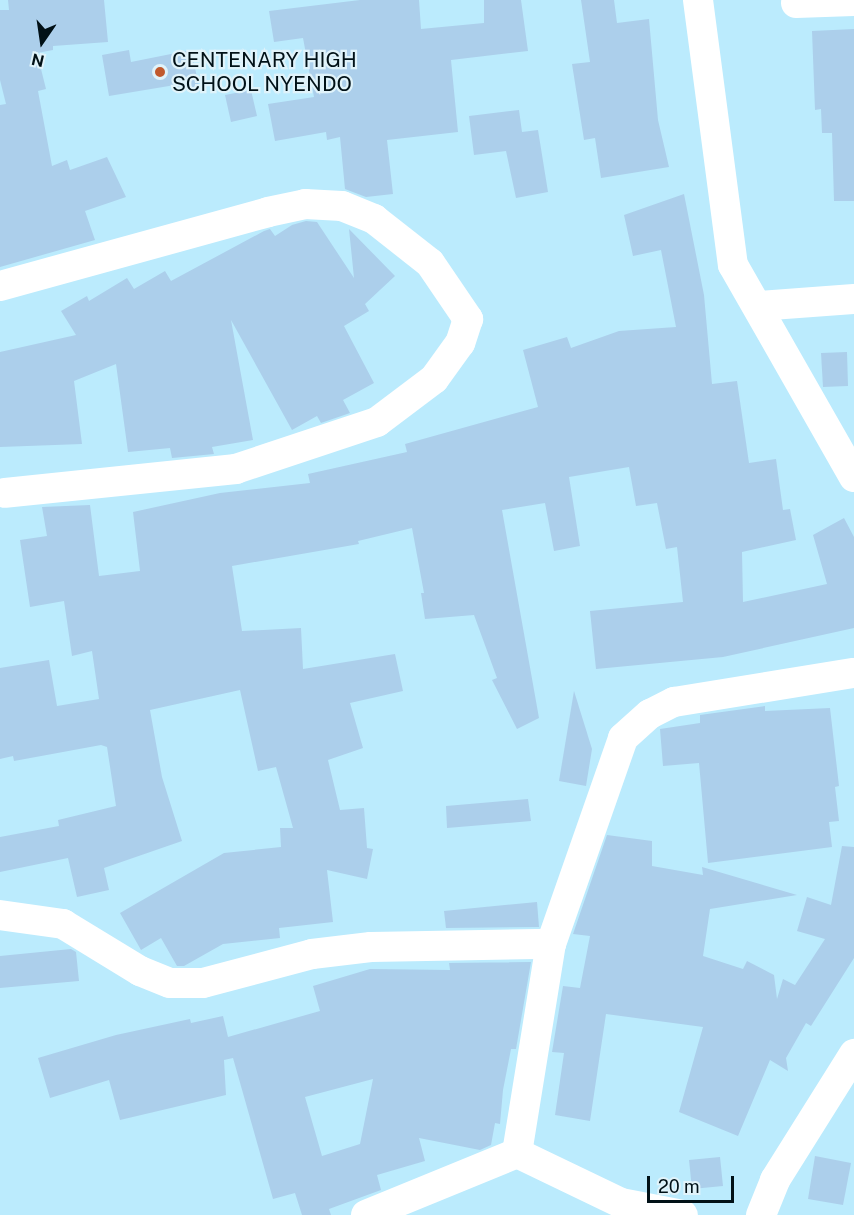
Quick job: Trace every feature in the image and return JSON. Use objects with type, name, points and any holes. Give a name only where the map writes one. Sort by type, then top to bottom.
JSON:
[{"type":"street","points":[[698,0],[733,265],[854,477]]},
{"type":"street","points":[[796,3],[854,1]]},
{"type":"street","points":[[0,286],[268,212],[305,204],[342,206],[374,219],[430,264],[468,318],[460,343],[434,380],[377,422],[236,469],[5,493]]},
{"type":"street","points":[[758,306],[854,298]]},
{"type":"street","points":[[517,1153],[551,945],[622,738],[650,714],[674,702],[854,673]]},
{"type":"street","points":[[0,915],[63,924],[140,971],[170,983],[203,983],[312,954],[370,947],[551,945]]},
{"type":"street","points":[[761,1215],[775,1180],[854,1054]]},
{"type":"street","points":[[366,1215],[517,1153],[621,1203],[683,1215]]},
{"type":"building","points":[[8,0],[104,0],[108,42],[53,46],[53,50],[37,53],[46,89],[38,91],[52,166],[67,160],[70,170],[107,157],[126,197],[85,211],[95,240],[0,267],[0,105],[6,104],[0,80],[0,10],[9,10]]},
{"type":"building","points":[[360,0],[419,0],[421,29],[484,23],[484,0],[521,0],[528,51],[451,60],[458,132],[387,140],[393,194],[366,197],[345,189],[340,137],[327,140],[326,132],[275,141],[268,104],[314,97],[303,38],[274,42],[269,11]]},
{"type":"building","points":[[581,0],[614,0],[617,23],[649,19],[658,120],[669,167],[601,178],[595,138],[584,140],[572,64],[590,62]]},
{"type":"building","points":[[854,29],[854,201],[834,201],[832,133],[822,133],[821,109],[815,110],[812,31]]},
{"type":"building","points":[[129,50],[131,62],[191,50],[199,86],[176,91],[175,85],[109,96],[102,55]]},
{"type":"building","points":[[251,90],[257,116],[231,122],[225,95]]},
{"type":"building","points":[[519,110],[522,132],[538,130],[548,192],[516,198],[506,151],[474,155],[469,116]]},
{"type":"building","points":[[684,194],[704,295],[712,384],[737,381],[749,463],[776,459],[783,510],[790,509],[796,540],[742,552],[743,602],[827,584],[813,535],[844,518],[854,537],[854,628],[723,657],[596,669],[590,611],[683,602],[677,547],[666,549],[657,503],[636,506],[629,467],[569,477],[580,546],[554,551],[545,503],[502,510],[539,718],[517,729],[492,680],[497,678],[474,615],[425,619],[421,593],[424,593],[412,528],[358,541],[359,544],[232,566],[242,631],[301,628],[303,669],[395,654],[403,691],[350,703],[363,748],[328,760],[340,810],[364,808],[367,848],[373,849],[367,879],[327,870],[333,922],[279,928],[280,938],[223,944],[184,966],[177,966],[161,938],[141,950],[120,913],[224,853],[281,847],[280,828],[293,828],[276,767],[258,771],[240,690],[150,710],[162,777],[182,841],[104,868],[109,890],[77,897],[68,858],[0,872],[0,837],[59,826],[58,820],[116,806],[107,747],[101,745],[14,761],[13,756],[0,759],[0,668],[49,660],[57,706],[99,699],[92,651],[72,656],[64,601],[30,607],[20,540],[47,536],[42,507],[90,505],[99,576],[140,571],[133,512],[220,493],[310,483],[308,474],[407,452],[405,444],[538,407],[523,350],[567,337],[571,348],[619,331],[676,327],[661,250],[633,256],[624,215]]},
{"type":"building","points":[[306,221],[317,222],[354,278],[349,229],[395,276],[365,304],[369,311],[344,326],[374,383],[343,400],[350,413],[321,423],[317,416],[292,430],[231,320],[253,440],[212,447],[214,454],[172,458],[170,448],[128,452],[116,364],[74,381],[82,444],[0,447],[0,352],[76,335],[61,311],[87,296],[89,301],[127,278],[134,289],[165,271],[171,281],[264,231],[270,229],[275,236],[292,225]]},
{"type":"building","points":[[847,352],[848,386],[823,387],[821,353]]},
{"type":"building","points":[[574,691],[592,749],[586,786],[559,781]]},
{"type":"building","points":[[765,706],[765,711],[830,708],[839,786],[835,787],[839,821],[829,822],[832,847],[708,863],[699,763],[663,766],[660,729],[700,723],[700,715]]},
{"type":"building","points":[[528,799],[531,821],[447,828],[446,806]]},
{"type":"building","points":[[607,835],[652,841],[652,866],[703,875],[702,867],[797,895],[710,909],[703,956],[743,969],[747,961],[774,975],[777,999],[783,979],[795,985],[825,939],[797,931],[807,897],[831,905],[842,846],[854,847],[854,958],[811,1026],[806,1023],[786,1058],[788,1071],[770,1060],[738,1136],[679,1112],[703,1027],[606,1014],[590,1121],[555,1115],[564,1053],[552,1052],[563,986],[580,988],[590,936],[573,934]]},
{"type":"building","points":[[537,902],[539,927],[446,928],[444,911]]},
{"type":"building","points":[[71,949],[76,952],[79,981],[0,988],[0,956]]},
{"type":"building","points":[[531,962],[516,1049],[511,1049],[503,1090],[500,1124],[495,1123],[491,1145],[480,1150],[419,1138],[425,1161],[377,1175],[381,1190],[329,1209],[331,1215],[302,1215],[295,1193],[273,1199],[233,1058],[224,1060],[226,1095],[120,1120],[109,1080],[50,1098],[38,1058],[116,1035],[190,1019],[191,1023],[223,1016],[228,1037],[320,1011],[313,986],[370,969],[450,970],[449,963]],"holes":[[[373,1079],[360,1144],[322,1156],[305,1097]]]},
{"type":"building","points":[[815,1156],[851,1163],[843,1205],[808,1199]]},
{"type":"building","points":[[720,1157],[723,1186],[692,1189],[689,1160]]},
{"type":"place","name":"CENTENARY HIGH SCHOOL NYENDO","points":[[160,72]]}]
